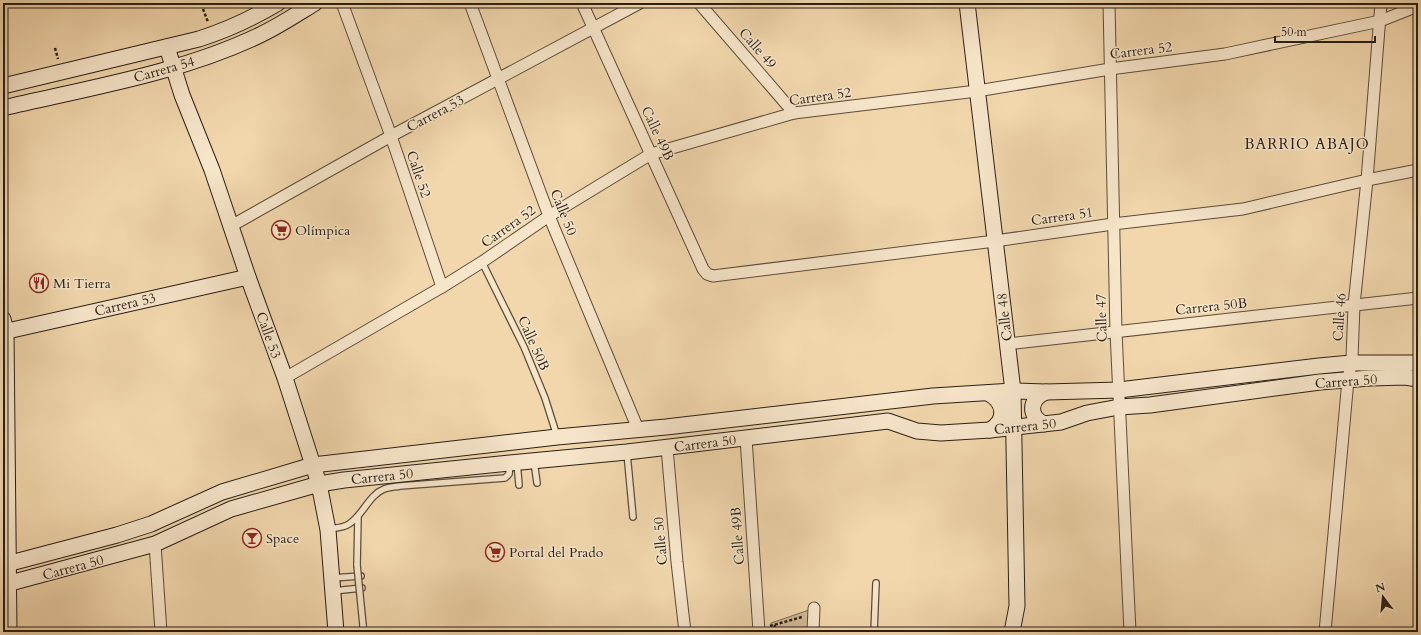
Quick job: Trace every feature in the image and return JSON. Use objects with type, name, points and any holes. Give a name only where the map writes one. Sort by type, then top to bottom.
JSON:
[{"type":"street","name":"Carrera 54","points":[[3,86],[167,47],[222,32],[248,20],[278,3]]},
{"type":"street","name":"Carrera 54","points":[[3,108],[134,78],[231,48],[261,35],[315,3]]},
{"type":"street","name":"Calle 52","points":[[342,3],[391,136],[442,287]]},
{"type":"street","name":"Calle 50","points":[[470,3],[549,216],[638,429]]},
{"type":"street","name":"Calle 49B","points":[[582,3],[703,269],[707,274]]},
{"type":"street","name":"Carrera 53","points":[[231,226],[391,136],[640,3]]},
{"type":"street","name":"Calle 49","points":[[699,3],[794,113]]},
{"type":"street","name":"Calle 48","points":[[967,3],[994,241],[1013,391],[1017,606],[1012,632]]},
{"type":"street","name":"Calle 47","points":[[1109,3],[1116,332],[1130,632]]},
{"type":"street","name":"Calle 46","points":[[1325,632],[1348,380],[1351,363],[1354,305],[1367,180],[1381,3]]},
{"type":"street","name":"Carrera 52","points":[[285,378],[442,287],[482,262],[549,216],[651,154],[794,113],[977,91],[1110,69],[1225,54],[1380,21],[1418,6]]},
{"type":"street","name":"Calle 53","points":[[167,47],[182,95],[212,170],[248,277],[285,378],[319,484],[328,530],[336,632]]},
{"type":"street","name":"Carrera 51","points":[[707,274],[721,276],[994,241],[1113,224],[1243,209],[1367,180],[1418,170]]},
{"type":"street","name":"Carrera 53","points":[[4,328],[248,277]]},
{"type":"street","name":"Carrera 50B","points":[[1007,344],[1418,298]]},
{"type":"street","points":[[4,328],[5,517],[8,632]]},
{"type":"street","name":"Carrera 50","points":[[6,564],[116,535],[151,524],[222,492],[313,465],[557,437],[666,427],[933,396],[1013,391],[1046,392],[1119,390],[1351,363],[1418,364]]},
{"type":"street","name":"Carrera 50","points":[[6,585],[155,544],[231,509],[319,484],[344,480],[513,462],[667,448],[888,422],[917,431],[941,434],[1014,428],[1061,422],[1087,413],[1119,407],[1320,382],[1405,377],[1418,379]]},
{"type":"street","points":[[1044,424],[1035,418],[1033,407],[1037,398],[1046,392]]},
{"type":"street","points":[[988,393],[998,400],[1002,411],[999,422],[990,430]]},
{"type":"street","name":"Calle 49B","points":[[746,438],[758,631]]},
{"type":"street","name":"Calle 50","points":[[667,448],[685,632]]},
{"type":"street","points":[[155,544],[160,632]]},
{"type":"street","points":[[813,632],[814,611]]},
{"type":"lane","name":"Calle 50B","points":[[482,262],[524,347],[545,398],[557,437]]},
{"type":"lane","points":[[627,452],[634,517]]},
{"type":"lane","points":[[534,461],[537,483]]},
{"type":"lane","points":[[513,462],[519,485]]},
{"type":"lane","points":[[328,530],[342,527],[358,517],[375,495],[384,489],[400,486],[505,478],[509,474],[513,462]]},
{"type":"lane","points":[[358,517],[357,565],[363,632]]},
{"type":"lane","points":[[332,585],[361,576]]},
{"type":"lane","points":[[874,632],[876,583]]},
{"type":"lane","points":[[332,585],[362,588]]},
{"type":"path","points":[[203,9],[210,28]]},
{"type":"path","points":[[55,48],[59,64]]},
{"type":"path","points":[[758,631],[814,611]]},
{"type":"path","points":[[774,632],[775,624]]},
{"type":"shaded area","points":[[809,610],[809,632],[770,632],[771,623]]},
{"type":"place","name":"Olímpica","points":[[281,230]]},
{"type":"place","name":"Mi Tierra","points":[[39,283]]},
{"type":"place","name":"Space","points":[[252,538]]},
{"type":"place","name":"Portal del Prado","points":[[495,552]]},
{"type":"district","name":"BARRIO ABAJO","points":[[1307,144]]}]
